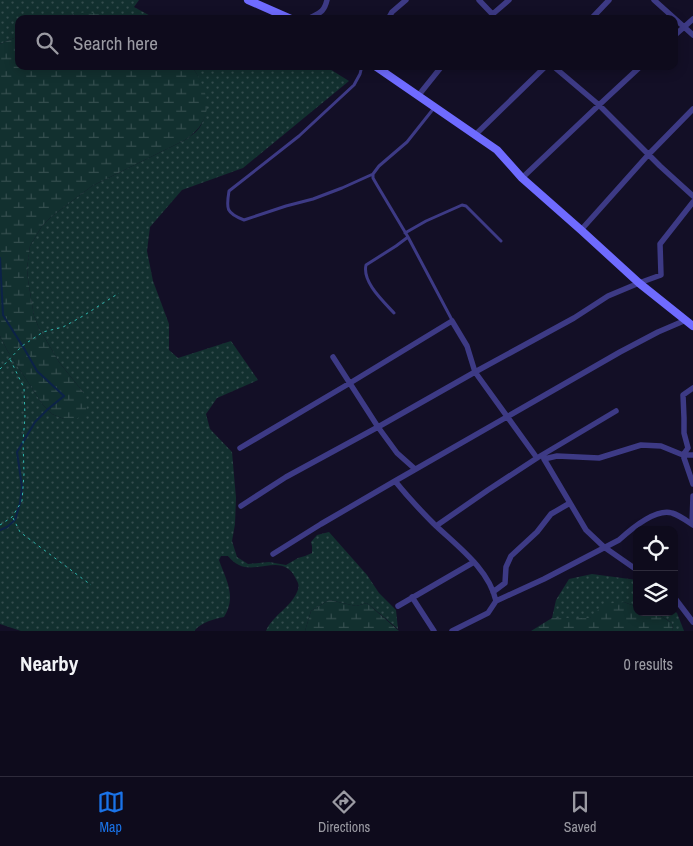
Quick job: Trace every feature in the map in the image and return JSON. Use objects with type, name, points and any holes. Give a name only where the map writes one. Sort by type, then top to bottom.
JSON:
[{"type":"street","points":[[248,0],[281,15]]},
{"type":"street","points":[[315,15],[325,7],[327,0]]},
{"type":"street","points":[[390,15],[406,0]]},
{"type":"street","points":[[479,0],[488,15]]},
{"type":"street","points":[[490,15],[509,0]]},
{"type":"street","points":[[595,15],[609,0]]},
{"type":"street","points":[[654,0],[671,15]]},
{"type":"street","points":[[678,32],[693,19]]},
{"type":"street","points":[[678,22],[693,35]]},
{"type":"street","points":[[384,70],[418,96],[497,150],[522,178],[639,283],[693,326]]},
{"type":"street","points":[[418,96],[439,70]]},
{"type":"street","points":[[474,135],[542,70]]},
{"type":"street","points":[[558,70],[599,105],[648,155],[693,196]]},
{"type":"street","points":[[522,178],[637,70]]},
{"type":"street","points":[[581,230],[648,155],[693,109]]},
{"type":"street","points":[[241,506],[286,477],[574,318],[608,296],[661,275],[660,244],[693,202]]},
{"type":"street","points":[[274,554],[394,481],[620,352],[686,320]]},
{"type":"street","points":[[240,448],[452,321],[467,346],[475,372],[537,458]]},
{"type":"street","points":[[334,358],[396,453],[415,469]]},
{"type":"street","points":[[683,455],[688,448],[684,433],[683,395],[693,388]]},
{"type":"street","points":[[436,526],[537,458],[616,411]]},
{"type":"street","points":[[633,567],[604,547],[586,530],[544,459],[557,456],[599,458],[641,445],[661,446],[683,455],[693,455]]},
{"type":"street","points":[[683,455],[693,484]]},
{"type":"street","points":[[394,481],[413,504],[474,562],[486,579],[496,601]]},
{"type":"street","points":[[452,631],[488,613],[496,601],[544,579],[618,540],[649,517],[670,512],[692,524],[693,496]]},
{"type":"street","points":[[493,592],[505,583],[506,567],[511,556],[537,532],[551,514],[570,503]]},
{"type":"street","points":[[398,606],[474,562]]},
{"type":"street","points":[[412,597],[434,631]]},
{"type":"street","points":[[678,602],[693,622]]},
{"type":"lane","points":[[361,70],[354,85],[313,124],[229,191],[227,205],[234,216],[244,220],[320,196],[373,174],[379,166],[407,142],[434,107]]},
{"type":"lane","points":[[373,174],[373,178],[407,235],[452,321]]},
{"type":"lane","points":[[394,313],[366,279],[364,271],[366,265],[396,246],[426,221],[462,205],[466,206],[501,242]]},
{"type":"path","points":[[0,369],[22,346],[43,332],[64,327],[119,293]]},
{"type":"path","points":[[0,525],[12,517],[22,501],[24,474],[24,388],[10,359]]},
{"type":"path","points":[[12,517],[20,532],[91,585]]},
{"type":"green space","points":[[0,0],[139,0],[134,7],[149,15],[15,15],[15,38],[0,44]]},
{"type":"green space","points":[[87,12],[104,15],[71,15]]},
{"type":"green space","points":[[15,38],[15,70],[194,70],[206,96],[206,115],[202,124],[195,132],[185,140],[92,186],[51,217],[42,226],[30,246],[27,269],[34,316],[59,362],[83,392],[88,402],[85,413],[75,420],[64,419],[52,414],[43,405],[0,336],[0,44]]},
{"type":"green space","points":[[194,70],[331,70],[349,81],[243,168],[182,190],[150,227],[147,251],[153,281],[169,324],[169,350],[178,358],[231,341],[258,380],[217,398],[206,414],[210,429],[232,452],[236,498],[232,541],[237,557],[248,564],[269,562],[286,565],[312,553],[311,542],[317,535],[329,532],[367,575],[379,593],[396,610],[398,629],[367,603],[356,606],[329,600],[311,611],[305,631],[266,631],[273,620],[294,597],[298,589],[298,582],[291,571],[283,566],[246,567],[237,564],[228,556],[221,556],[219,560],[229,588],[230,602],[228,609],[224,617],[205,623],[195,631],[21,631],[0,624],[0,336],[43,405],[52,414],[64,419],[83,392],[59,362],[34,316],[27,269],[30,246],[42,226],[51,217],[92,186],[193,135],[201,126],[206,109],[206,101]]},
{"type":"green space","points":[[592,574],[633,579],[633,605],[624,602],[590,618],[552,618],[556,600],[569,579]]},
{"type":"green space","points":[[329,600],[356,606],[367,603],[399,631],[305,631],[311,611]]},
{"type":"green space","points":[[624,602],[633,605],[633,616],[660,616],[672,623],[673,631],[531,631],[552,618],[590,618],[604,604]]},
{"type":"green space","points":[[661,616],[678,616],[684,631],[673,631],[672,623]]},
{"type":"waterway","points":[[0,258],[3,315],[37,371],[64,396],[35,422],[17,452],[22,487],[20,503],[15,520],[0,530]]}]
